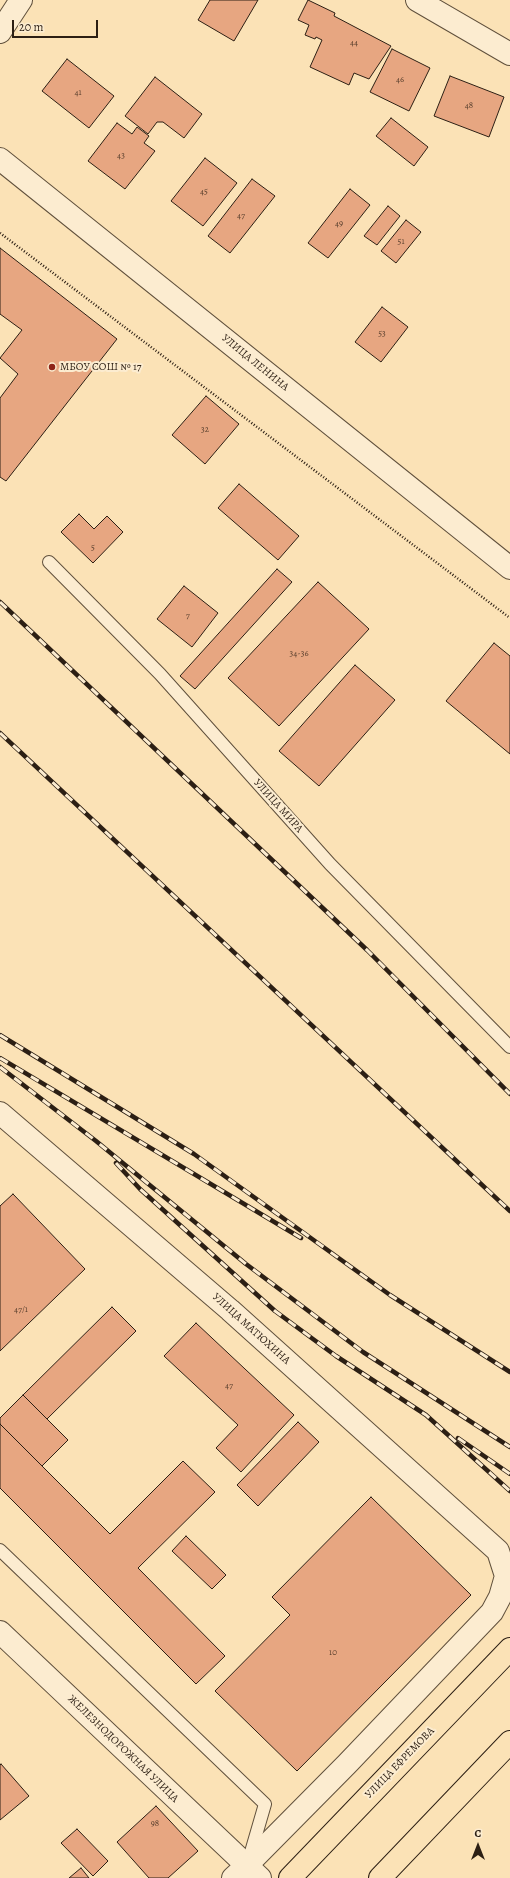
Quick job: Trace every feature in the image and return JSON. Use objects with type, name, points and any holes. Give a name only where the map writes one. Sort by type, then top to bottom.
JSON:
[{"type":"main road","name":"УЛИЦА ЕФРЕМОВА","points":[[290,1878],[510,1649]]},
{"type":"main road","points":[[380,1878],[510,1742]]},
{"type":"street","points":[[0,32],[21,0]]},
{"type":"street","points":[[417,0],[510,54]]},
{"type":"street","name":"УЛИЦА ЛЕНИНА","points":[[0,158],[510,568]]},
{"type":"street","name":"УЛИЦА МАТЮХИНА","points":[[0,1113],[230,1310],[504,1557]]},
{"type":"street","points":[[246,1874],[347,1764],[492,1612],[500,1597],[506,1576],[504,1557]]},
{"type":"street","name":"ЖЕЛЕЗНОДОРОЖНАЯ УЛИЦА","points":[[0,1632],[246,1874]]},
{"type":"lane","name":"УЛИЦА МИРА","points":[[49,562],[160,674],[330,864],[510,1047]]},
{"type":"lane","points":[[0,1550],[265,1804],[246,1874]]},
{"type":"path","points":[[0,233],[510,618]]},
{"type":"building","points":[[210,0],[258,0],[234,41],[198,20]]},
{"type":"building","points":[[308,0],[335,13],[334,16],[391,46],[369,79],[354,73],[349,85],[310,67],[322,40],[305,35],[309,25],[298,20]]},
{"type":"building","points":[[392,49],[430,68],[409,111],[370,92]]},
{"type":"building","points":[[67,59],[114,96],[89,128],[42,91]]},
{"type":"building","points":[[450,76],[504,97],[489,137],[434,116]]},
{"type":"building","points":[[155,77],[202,114],[184,138],[163,122],[157,122],[148,134],[125,116]]},
{"type":"building","points":[[391,118],[428,147],[414,166],[376,136]]},
{"type":"building","points":[[117,123],[132,134],[137,127],[149,136],[144,143],[155,151],[125,189],[88,161]]},
{"type":"building","points":[[205,158],[237,183],[203,226],[171,201]]},
{"type":"building","points":[[252,179],[275,196],[230,253],[208,236]]},
{"type":"building","points":[[350,189],[370,205],[328,258],[308,243]]},
{"type":"building","points":[[388,206],[400,216],[377,245],[364,236]]},
{"type":"building","points":[[406,220],[421,232],[396,263],[381,251]]},
{"type":"building","name":"МБОУ СОШ № 17","points":[[0,248],[117,339],[6,481],[0,477],[0,398],[18,374],[0,358],[22,330],[0,314]]},
{"type":"building","points":[[382,307],[408,327],[381,362],[355,342]]},
{"type":"building","points":[[206,396],[239,424],[205,464],[172,435]]},
{"type":"building","points":[[239,484],[299,536],[278,560],[218,508]]},
{"type":"building","points":[[79,514],[94,529],[107,516],[123,532],[93,563],[61,532]]},
{"type":"building","points":[[277,569],[292,582],[195,689],[180,676]]},
{"type":"building","points":[[318,582],[369,629],[279,726],[228,678]]},
{"type":"building","points":[[184,586],[218,613],[192,647],[157,619]]},
{"type":"building","points":[[494,643],[510,656],[510,754],[446,701]]},
{"type":"building","points":[[355,665],[395,700],[319,786],[279,751]]},
{"type":"building","points":[[13,1194],[85,1269],[0,1351],[0,1206]]},
{"type":"building","points":[[112,1307],[136,1331],[47,1419],[23,1395]]},
{"type":"building","points":[[196,1323],[294,1415],[241,1472],[216,1448],[238,1425],[164,1356]]},
{"type":"building","points":[[23,1395],[68,1440],[42,1466],[0,1424],[0,1418]]},
{"type":"building","points":[[298,1422],[319,1442],[258,1506],[237,1485]]},
{"type":"building","points":[[0,1424],[110,1534],[183,1461],[215,1492],[138,1568],[225,1656],[196,1684],[0,1488]]},
{"type":"building","points":[[371,1497],[471,1595],[297,1771],[215,1691],[290,1615],[272,1597]]},
{"type":"building","points":[[186,1536],[226,1575],[212,1589],[172,1551]]},
{"type":"building","points":[[1,1764],[29,1796],[0,1820],[0,1765]]},
{"type":"building","points":[[156,1806],[198,1851],[168,1878],[149,1878],[117,1842]]},
{"type":"building","points":[[77,1829],[108,1861],[93,1876],[61,1843]]},
{"type":"building","points":[[81,1868],[89,1878],[69,1878]]},
{"type":"railway","points":[[0,602],[367,950],[510,1094]]},
{"type":"railway","points":[[0,733],[510,1211]]},
{"type":"railway","points":[[0,1035],[194,1154],[390,1295],[510,1372]]},
{"type":"railway","points":[[0,1058],[301,1238]]},
{"type":"railway","points":[[0,1067],[96,1141],[246,1264],[363,1352],[510,1447]]},
{"type":"railway","points":[[116,1163],[140,1189],[275,1311],[336,1356],[426,1415],[510,1491]]},
{"type":"railway","points":[[458,1438],[510,1474]]},
{"type":"place","name":"МБОУ СОШ № 17","points":[[52,367]]}]
